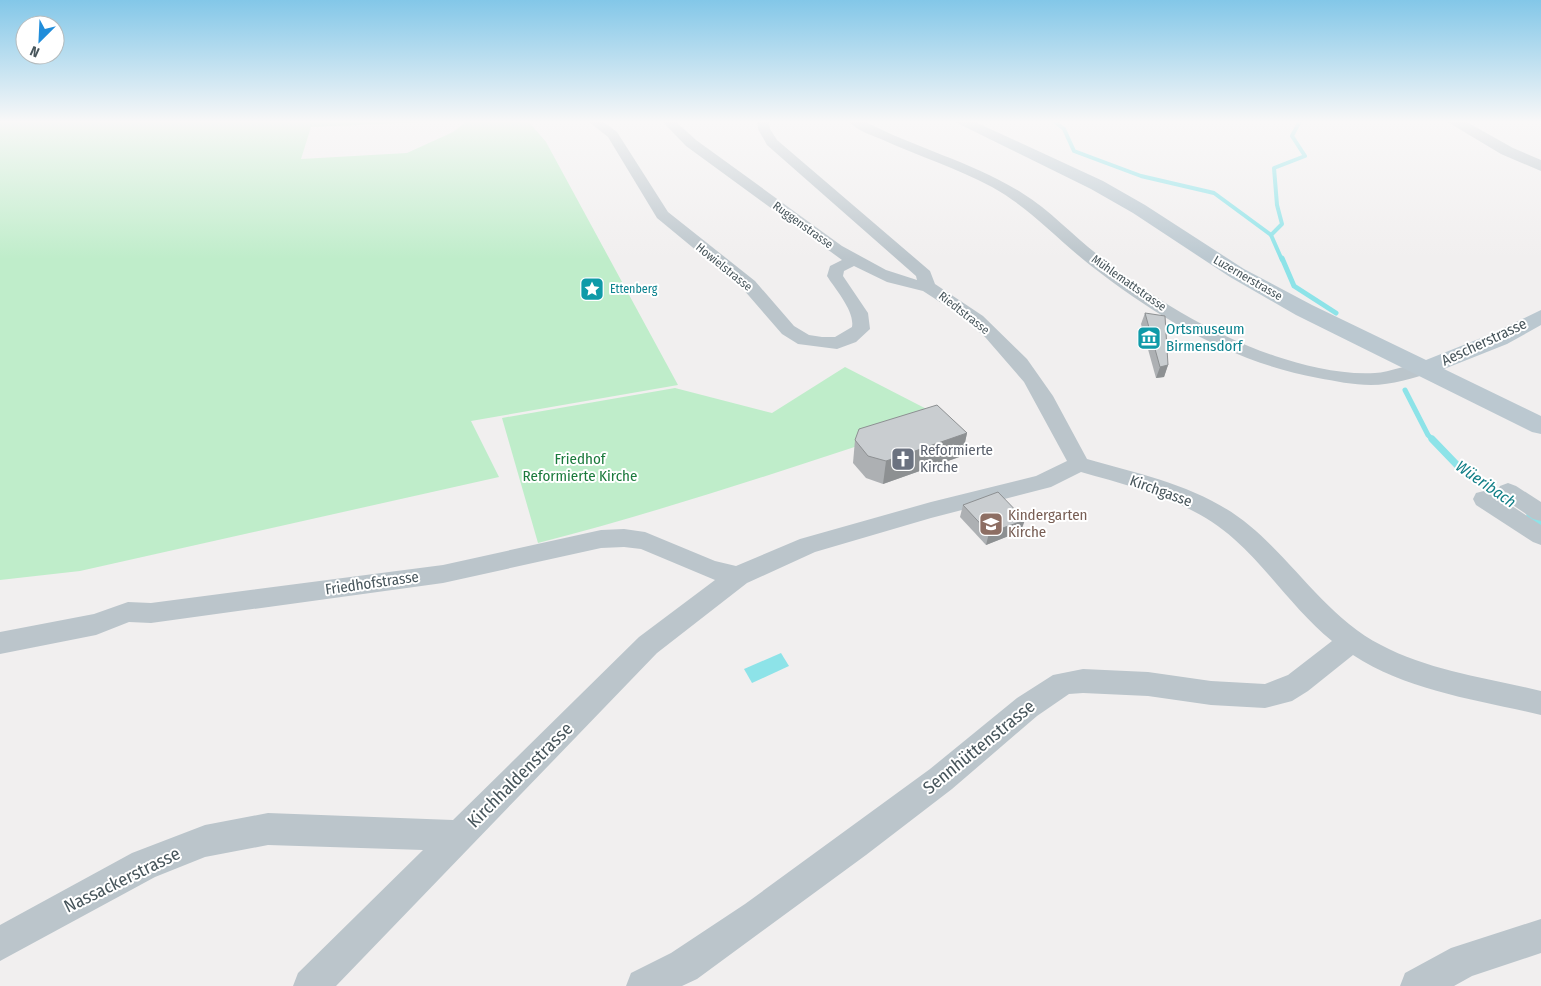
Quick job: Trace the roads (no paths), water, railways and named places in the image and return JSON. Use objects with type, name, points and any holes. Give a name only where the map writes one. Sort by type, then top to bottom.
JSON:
[{"type":"main road","name":"Luzernerstrasse","points":[[1058,167],[1097,185],[1140,209],[1237,272],[1304,310],[1427,368],[1541,426]]},
{"type":"main road","name":"Aescherstrasse","points":[[1427,368],[1499,339],[1541,316]]},
{"type":"street","name":"Howielstrasse","points":[[633,167],[662,215],[749,285],[788,330],[804,340],[837,343],[850,338],[861,329],[862,323],[859,314],[835,276],[836,269],[854,260]]},
{"type":"street","name":"Ruggenstrasse","points":[[723,167],[819,238],[854,260],[915,286],[926,286]]},
{"type":"street","name":"Riedtstrasse","points":[[802,167],[924,274],[926,286],[957,305],[988,330],[1018,361],[1043,395],[1079,464]]},
{"type":"street","name":"Mühlemattstrasse","points":[[957,167],[1014,193],[1039,210],[1083,251],[1113,275],[1157,305],[1241,350],[1273,362],[1310,372],[1353,378],[1388,378],[1427,368]]},
{"type":"street","points":[[738,576],[764,562],[808,545],[931,510],[1044,482],[1079,464]]},
{"type":"street","name":"Kirchgasse","points":[[1079,464],[1184,497],[1224,518],[1242,532],[1321,615],[1351,641],[1373,655],[1407,669],[1541,703]]},
{"type":"street","points":[[1508,491],[1541,513]]},
{"type":"street","points":[[1484,499],[1541,536]]},
{"type":"street","name":"Friedhofstrasse","points":[[0,643],[96,624],[128,612],[151,613],[443,574],[601,539],[624,538],[645,541],[710,570],[738,576]]},
{"type":"street","name":"Kirchhaldenstrasse","points":[[311,986],[648,645],[738,576]]},
{"type":"street","name":"Sennhüttenstrasse","points":[[644,986],[684,966],[772,905],[941,779],[1028,707],[1063,683],[1083,681],[1148,684],[1212,693],[1265,696],[1282,692],[1298,683],[1351,641]]},
{"type":"street","name":"Nassackerstrasse","points":[[0,944],[144,865],[205,841],[268,829],[460,836]]},
{"type":"street","points":[[1418,986],[1464,961],[1541,936]]},
{"type":"water","points":[[781,653],[789,666],[752,683],[744,669]]},
{"type":"waterway","name":"Wüeribach","points":[[1117,167],[1141,176],[1214,193],[1271,235]]},
{"type":"waterway","points":[[1271,235],[1282,224],[1277,205],[1274,168],[1277,167]]},
{"type":"waterway","name":"Wüeribach","points":[[1271,235],[1282,260]]},
{"type":"waterway","name":"Wüeribach","points":[[1282,258],[1294,286],[1336,313]]},
{"type":"waterway","name":"Wüeribach","points":[[1405,390],[1428,435],[1432,439]]},
{"type":"waterway","name":"Wüeribach","points":[[1432,439],[1457,465],[1505,499]]},
{"type":"waterway","name":"Wüeribach","points":[[1530,515],[1541,523]]},
{"type":"place","name":"Ettenberg","points":[[592,289]]},
{"type":"place","name":"Ortsmuseum Birmensdorf","points":[[1149,338]]},
{"type":"place","name":"Reformierte Kirche","points":[[903,459]]},
{"type":"place","name":"Kindergarten Kirche","points":[[991,524]]},
{"type":"park label","name":"Friedhof Reformierte Kirche","points":[[580,468]]}]
